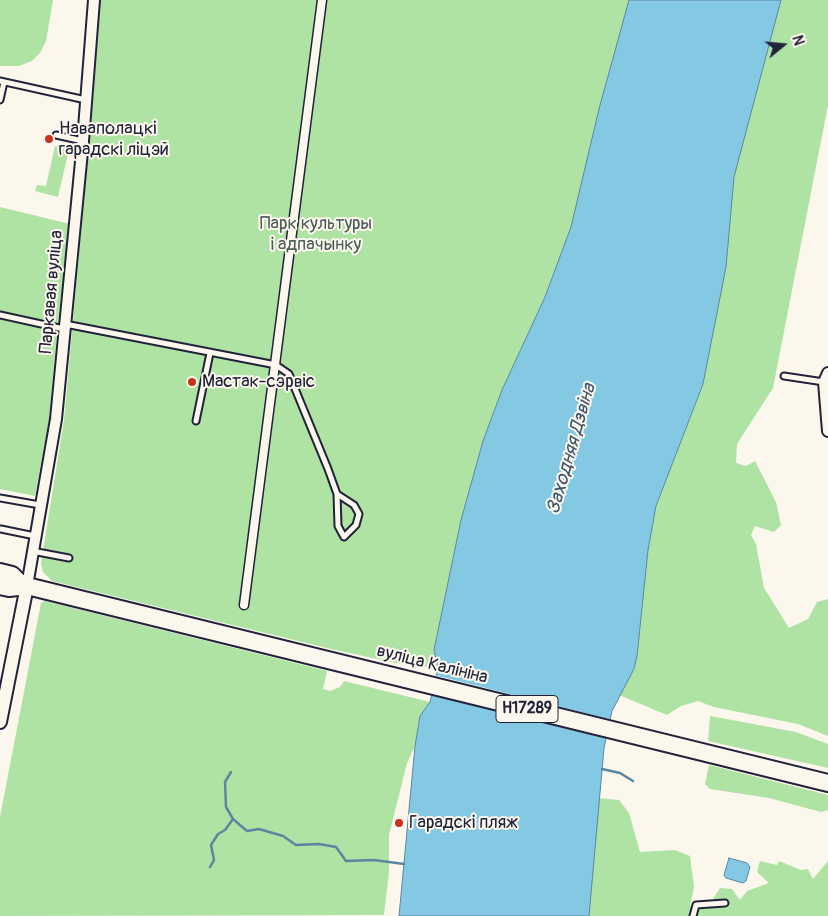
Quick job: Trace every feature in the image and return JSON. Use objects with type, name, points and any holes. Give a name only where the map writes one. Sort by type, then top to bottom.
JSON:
[{"type":"main road","name":"вуліца Калініна","points":[[0,572],[12,575],[26,586]]},
{"type":"main road","name":"вуліца Калініна","points":[[0,586],[9,588],[26,586],[828,783]]},
{"type":"street","name":"Паркавая вуліца","points":[[26,586],[56,419],[87,100],[94,0]]},
{"type":"street","points":[[244,605],[322,0]]},
{"type":"street","points":[[826,377],[828,431]]},
{"type":"street","points":[[0,722],[26,586]]},
{"type":"lane","points":[[0,100],[2,81],[87,100]]},
{"type":"lane","points":[[56,135],[83,141]]},
{"type":"lane","points":[[0,315],[276,365],[289,374],[337,494],[338,526],[344,537],[356,525],[359,514],[354,505],[337,494]]},
{"type":"lane","points":[[196,421],[210,353]]},
{"type":"lane","points":[[784,376],[826,377]]},
{"type":"lane","points":[[0,498],[40,505]]},
{"type":"lane","points":[[1,529],[35,536]]},
{"type":"lane","points":[[32,550],[69,558]]},
{"type":"lane","points":[[693,916],[696,905],[725,902]]},
{"type":"green space","points":[[0,0],[53,0],[46,41],[40,53],[32,61],[19,66],[0,66]]},
{"type":"green space","name":"Парк культуры і адпачынку","points":[[100,0],[629,0],[599,109],[571,227],[545,297],[502,390],[483,441],[461,520],[434,650],[438,668],[396,663],[331,649],[52,581],[43,572],[41,563],[64,420],[93,101]]},
{"type":"green space","points":[[781,0],[828,0],[828,105],[773,388],[737,444],[736,463],[746,466],[755,461],[776,502],[781,525],[774,532],[755,526],[751,535],[756,544],[764,588],[789,628],[808,619],[817,602],[828,599],[828,736],[798,724],[714,707],[698,701],[681,706],[667,715],[619,695],[634,669],[637,656],[648,550],[656,506],[703,384],[713,329],[734,177]]},
{"type":"green space","points":[[55,146],[69,149],[58,197],[35,191],[37,185],[46,186]]},
{"type":"green space","points":[[0,207],[70,224],[58,321],[49,420],[35,496],[0,489]]},
{"type":"green space","points":[[45,601],[327,671],[323,689],[330,691],[340,687],[344,681],[430,702],[420,716],[415,746],[407,763],[389,835],[389,872],[384,915],[0,916],[0,817],[41,603]]},
{"type":"green space","points":[[710,716],[796,732],[828,744],[828,768],[708,741]]},
{"type":"green space","points":[[709,765],[828,795],[828,810],[821,812],[769,798],[710,789],[705,784]]},
{"type":"green space","points":[[598,798],[619,800],[629,813],[640,852],[675,850],[690,856],[694,887],[690,906],[694,908],[696,901],[713,899],[720,888],[732,889],[740,900],[747,891],[769,883],[757,872],[760,861],[777,865],[779,861],[801,870],[808,869],[813,879],[828,861],[828,916],[589,916]]},
{"type":"water","name":"Заходняя Дзвіна","points":[[629,0],[781,0],[734,177],[726,267],[703,384],[656,506],[648,550],[637,656],[634,669],[612,711],[604,748],[589,916],[399,916],[415,746],[420,716],[430,702],[438,668],[434,650],[461,520],[483,441],[502,390],[545,297],[571,227],[599,109]]},
{"type":"water","points":[[729,858],[747,863],[750,867],[746,881],[743,883],[726,878],[724,875]]},
{"type":"pier","points":[[434,675],[613,720],[609,739],[430,695]]},
{"type":"waterway","points":[[602,769],[620,773],[633,781]]},
{"type":"waterway","points":[[231,772],[225,782],[226,807],[233,819],[247,831],[259,829],[283,836],[296,845],[319,844],[336,847],[346,861],[374,860],[404,864]]},
{"type":"waterway","points":[[210,867],[214,860],[211,845],[218,834],[225,830],[233,819]]},
{"type":"place","name":"Наваполацкі гарадскі ліцэй","points":[[49,139]]},
{"type":"place","name":"Мастак-сэрвіс","points":[[192,382]]},
{"type":"place","name":"Гарадскі пляж","points":[[399,823]]}]
